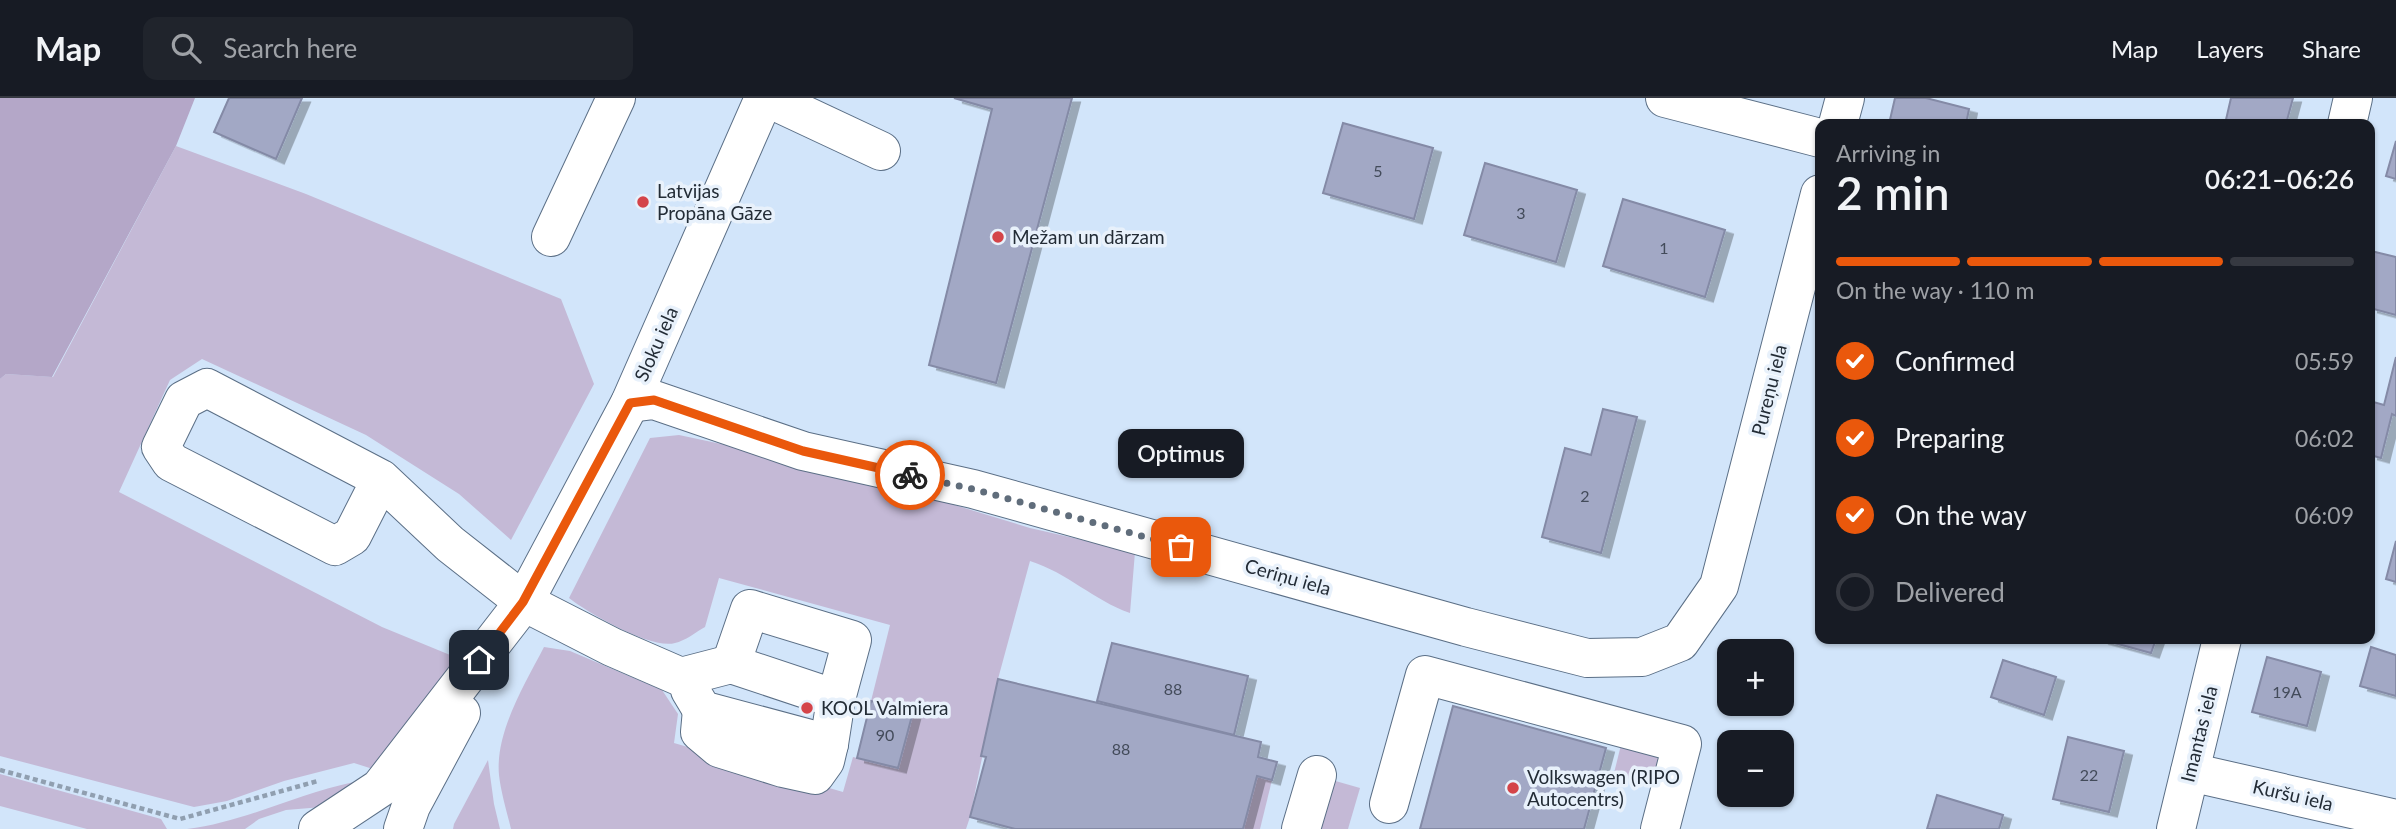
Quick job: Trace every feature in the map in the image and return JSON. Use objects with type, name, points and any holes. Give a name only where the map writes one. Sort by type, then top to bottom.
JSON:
[{"type":"street","points":[[551,237],[616,98]]},
{"type":"street","points":[[766,98],[881,151]]},
{"type":"street","name":"Sloku iela","points":[[403,829],[411,806],[630,403],[766,98]]},
{"type":"street","points":[[1665,98],[1815,137]]},
{"type":"street","points":[[1839,119],[1845,98]]},
{"type":"street","points":[[2348,119],[2353,98]]},
{"type":"street","name":"Pureņu iela","points":[[1718,586],[1815,213]]},
{"type":"street","points":[[381,479],[352,536],[335,546],[171,462],[160,447],[184,400],[207,388],[381,479],[517,610],[681,677],[833,722]]},
{"type":"street","name":"Ceriņu iela","points":[[630,403],[654,400],[803,451],[973,489],[1466,627],[1587,658],[1642,657],[1680,642],[1718,586]]},
{"type":"street","points":[[731,664],[750,609],[852,640],[833,722]]},
{"type":"street","name":"Sloku iela","points":[[318,829],[380,788],[517,610]]},
{"type":"street","name":"Imantas iela","points":[[2176,829],[2221,644]]},
{"type":"street","points":[[681,677],[731,664],[833,722]]},
{"type":"street","points":[[1389,804],[1425,675],[1682,744],[1660,829]]},
{"type":"street","points":[[681,677],[702,710],[833,722]]},
{"type":"street","name":"Kuršu iela","points":[[2190,772],[2396,819]]},
{"type":"street","points":[[1301,829],[1317,775]]},
{"type":"path","points":[[0,770],[180,819],[328,778]]},
{"type":"shaded area","points":[[0,98],[195,98],[176,146],[52,377],[6,374],[0,379]]},
{"type":"shaded area","points":[[176,146],[306,194],[561,299],[594,384],[511,540],[459,494],[366,435],[202,359],[170,380],[119,492],[382,627],[455,657],[428,700],[376,770],[354,763],[284,781],[227,801],[194,807],[0,756],[0,379],[6,374],[53,377]]},
{"type":"shaded area","points":[[679,435],[912,492],[1030,528],[1135,552],[1130,613],[1104,601],[1056,572],[1030,561],[998,679],[966,829],[511,829],[499,775],[502,742],[520,692],[544,647],[570,651],[662,690],[678,714],[674,743],[843,792],[853,757],[898,768],[912,712],[871,701],[890,625],[719,578],[705,627],[683,640],[665,644],[621,629],[569,598],[650,438]]},
{"type":"shaded area","points":[[1622,741],[1655,753],[1659,763],[1653,777],[1639,781],[1614,773]]},
{"type":"shaded area","points":[[488,760],[500,829],[453,829],[454,824]]},
{"type":"shaded area","points":[[0,774],[161,819],[167,829],[87,829],[0,806]]},
{"type":"shaded area","points":[[1257,776],[1272,780],[1260,829],[1243,829]]},
{"type":"shaded area","points":[[1332,780],[1360,788],[1348,829],[1319,829]]},
{"type":"shaded area","points":[[354,782],[364,785],[334,806],[286,810],[259,819],[245,829],[187,829],[229,820]]},
{"type":"building","points":[[229,98],[302,98],[276,159],[214,132]]},
{"type":"building","name":"Mežam un dārzam","points":[[954,98],[1072,98],[996,383],[929,365],[992,109]]},
{"type":"building","points":[[1895,98],[1926,98],[1969,109],[1967,119],[1890,119]]},
{"type":"building","points":[[2231,98],[2293,98],[2287,119],[2226,119]]},
{"type":"building","points":[[1343,123],[1433,148],[1414,219],[1323,193]]},
{"type":"building","points":[[2396,141],[2396,179],[2386,176]]},
{"type":"building","points":[[1485,163],[1577,190],[1556,262],[1464,235]]},
{"type":"building","points":[[1623,199],[1725,230],[1705,297],[1603,266]]},
{"type":"building","points":[[2375,252],[2396,257],[2396,315],[2375,309]]},
{"type":"building","points":[[2396,357],[2396,416],[2392,414],[2381,458],[2375,456],[2375,402],[2384,405]]},
{"type":"building","points":[[1603,409],[1637,417],[1601,553],[1542,537],[1565,448],[1591,455]]},
{"type":"building","points":[[2396,541],[2396,582],[2386,579]]},
{"type":"building","points":[[1112,643],[1248,676],[1234,735],[1097,701]]},
{"type":"building","points":[[2118,644],[2154,644],[2151,653]]},
{"type":"building","points":[[2371,647],[2396,655],[2396,696],[2360,686]]},
{"type":"building","points":[[2267,657],[2321,672],[2307,726],[2252,712]]},
{"type":"building","points":[[2003,660],[2056,677],[2044,715],[1991,697]]},
{"type":"building","points":[[998,679],[1261,742],[1258,757],[1277,762],[1272,780],[1257,776],[1243,829],[1015,829],[970,817],[986,757],[981,756]]},
{"type":"building","points":[[871,701],[913,712],[898,768],[857,758]]},
{"type":"building","name":"Volkswagen (RIPO Autocentrs)","points":[[1453,706],[1606,748],[1584,829],[1420,829]]},
{"type":"building","points":[[2068,737],[2124,751],[2109,812],[2053,799]]},
{"type":"building","points":[[1937,795],[2003,815],[1999,829],[1927,829]]},
{"type":"way so far","points":[[910,475],[973,489],[1181,547]]},
{"type":"place","name":"Latvijas Propāna Gāze","points":[[643,202]]},
{"type":"place","name":"Mežam un dārzam","points":[[998,237]]},
{"type":"place","name":"Optimus","points":[[1181,547]]},
{"type":"place","name":"KOOL Valmiera","points":[[807,708]]},
{"type":"place","name":"Volkswagen (RIPO Autocentrs)","points":[[1513,788]]},
{"type":"route","points":[[479,660],[523,602],[630,403],[654,400],[803,451],[910,475]]}]
